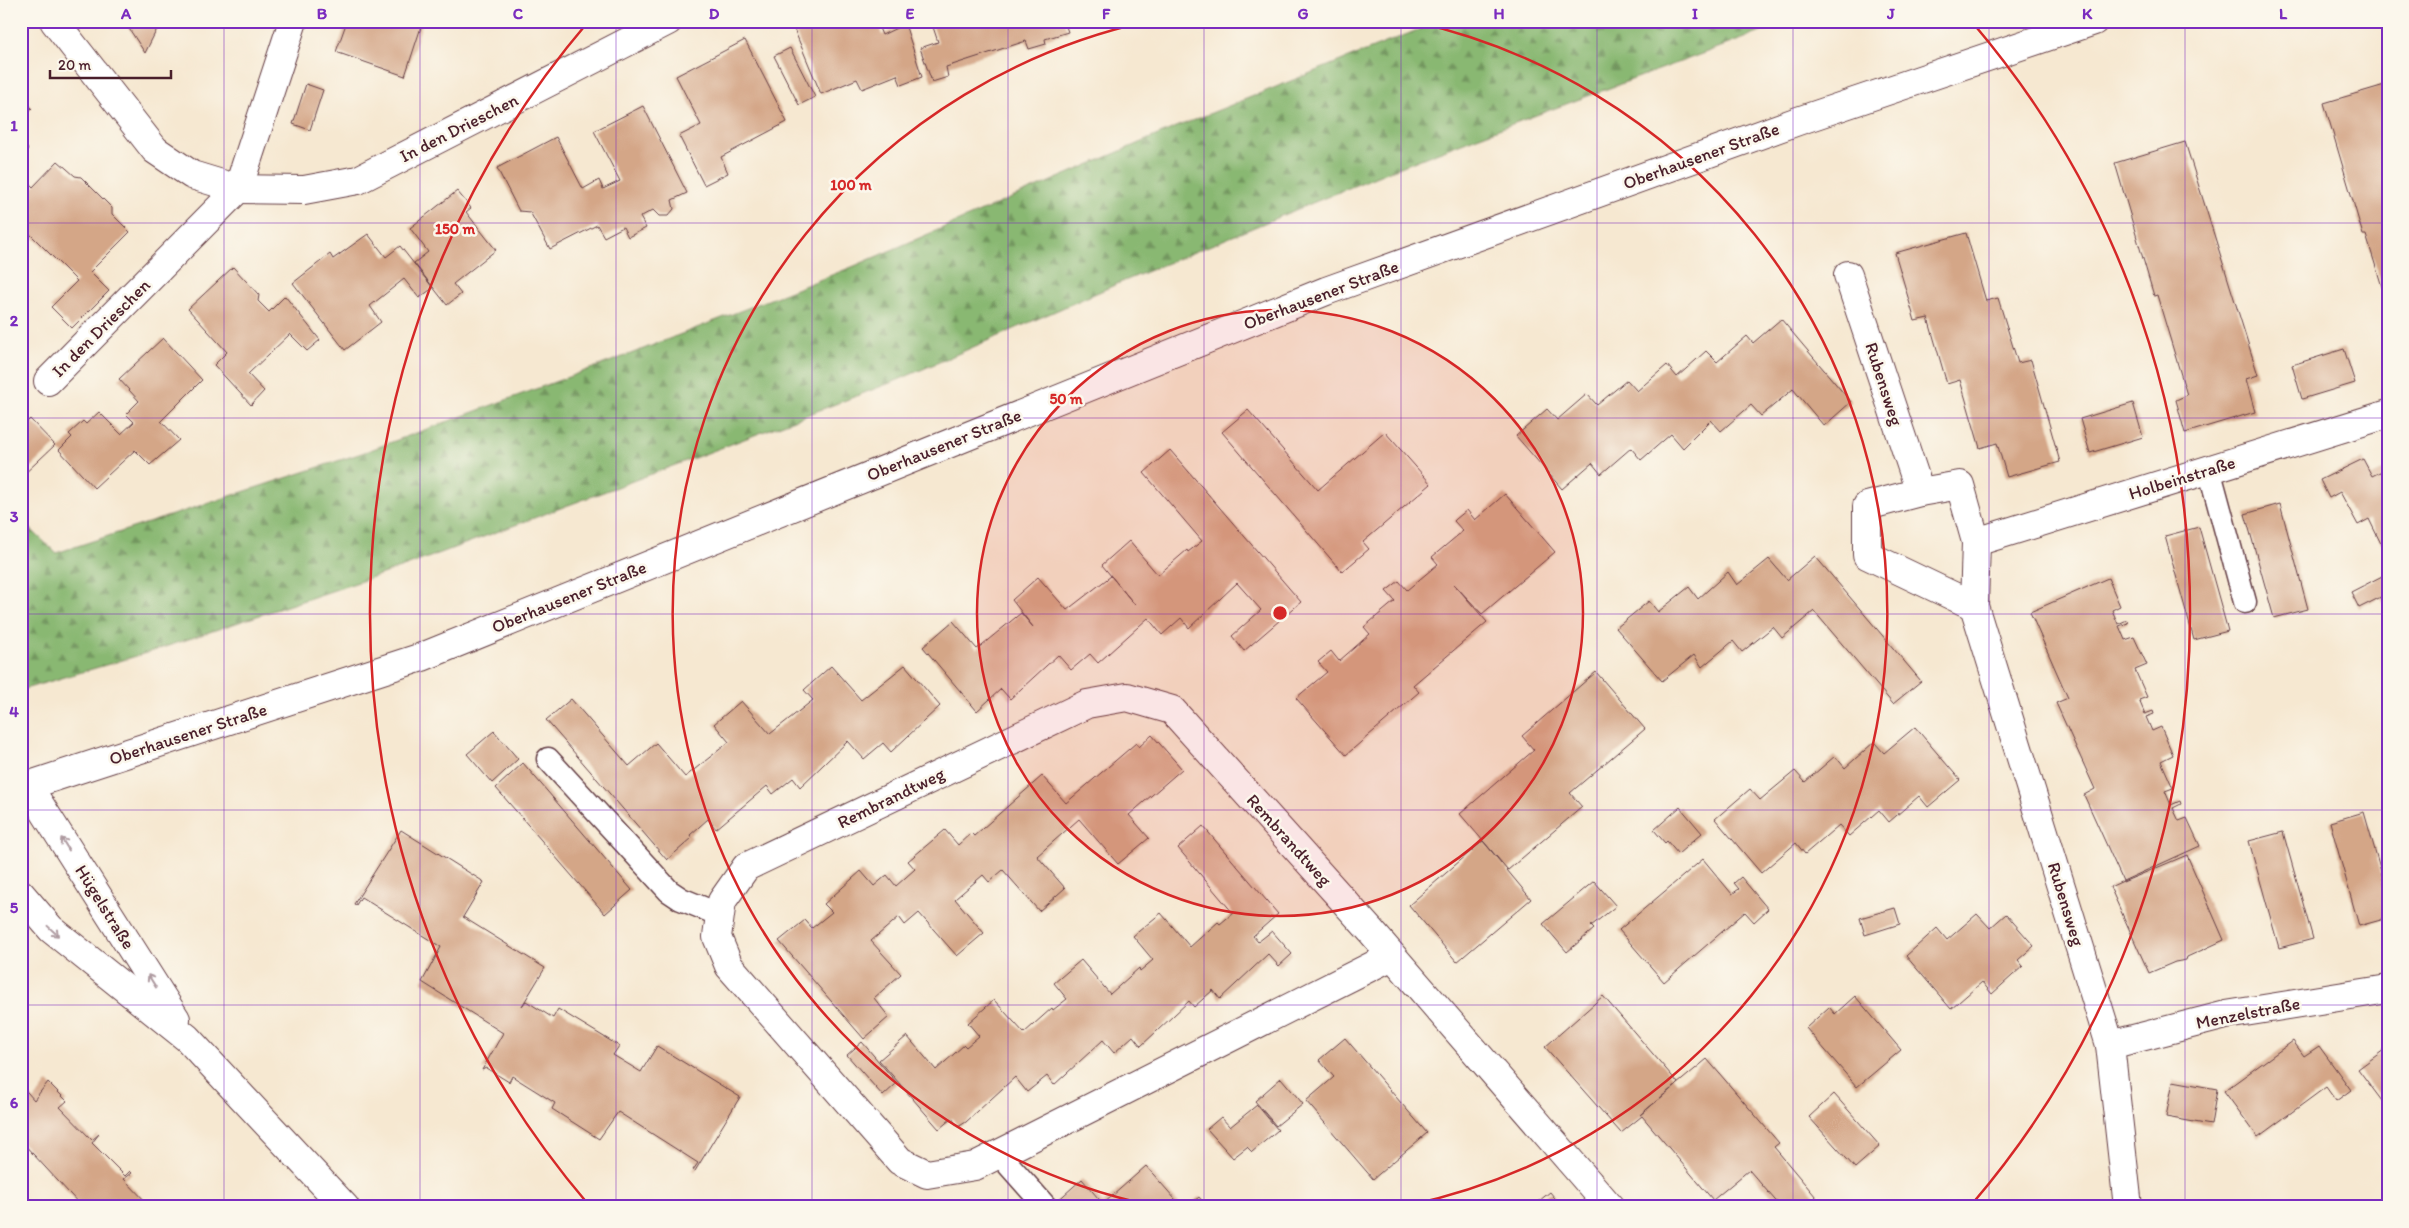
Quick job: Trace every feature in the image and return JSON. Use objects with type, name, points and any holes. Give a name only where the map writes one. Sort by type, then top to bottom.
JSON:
[{"type":"street","name":"In den Drieschen","points":[[54,21],[155,150],[192,175],[238,189],[304,190],[358,180],[668,21]]},
{"type":"street","name":"In den Drieschen","points":[[48,382],[238,189],[293,21]]},
{"type":"street","name":"Oberhausener Straße","points":[[24,783],[422,657],[1326,291],[1789,124],[2094,21]]},
{"type":"street","name":"Rubensweg","points":[[1848,275],[1920,492]]},
{"type":"street","name":"Holbeinstraße","points":[[1976,542],[2388,414]]},
{"type":"street","name":"Rubensweg","points":[[1974,606],[1867,554],[1867,506],[1960,484],[1976,542],[1974,606],[2110,1045],[2128,1207]]},
{"type":"street","name":"Rembrandtweg","points":[[1392,956],[975,1166],[927,1174],[900,1161],[730,966],[717,938],[722,901],[746,867],[1087,704],[1128,697],[1172,710],[1392,956],[1610,1207]]},
{"type":"street","name":"Hügelstraße","points":[[24,783],[187,1038]]},
{"type":"street","name":"Hügelstraße","points":[[21,894],[51,929],[187,1038],[345,1207]]},
{"type":"street","name":"Menzelstraße","points":[[2110,1045],[2226,1015],[2388,989]]},
{"type":"lane","points":[[2209,469],[2245,602]]},
{"type":"lane","points":[[548,758],[669,891],[680,899],[720,915]]},
{"type":"lane","points":[[999,1154],[1046,1207]]},
{"type":"green space","points":[[1440,21],[1791,21],[1477,137],[1380,175],[1117,284],[898,380],[726,446],[406,566],[150,652],[21,690],[21,520],[56,553],[362,453],[628,355],[852,267],[1174,128]]},
{"type":"building","points":[[127,21],[161,21],[145,53],[126,24]]},
{"type":"building","points":[[347,21],[423,21],[405,76],[336,52]]},
{"type":"building","points":[[812,21],[876,21],[882,35],[905,24],[922,77],[901,85],[897,75],[862,89],[857,79],[821,94],[794,29]]},
{"type":"building","points":[[931,21],[1064,21],[1068,32],[1045,39],[1046,44],[1029,49],[1026,41],[946,67],[948,77],[932,82],[920,48],[938,42]]},
{"type":"building","points":[[745,40],[787,122],[721,157],[728,173],[704,185],[679,136],[701,125],[676,76]]},
{"type":"building","points":[[790,48],[815,97],[799,105],[774,56]]},
{"type":"building","points":[[306,84],[323,90],[310,130],[293,124]]},
{"type":"building","points":[[2388,84],[2387,303],[2366,235],[2363,235],[2324,103]]},
{"type":"building","points":[[21,97],[32,108],[21,119]]},
{"type":"building","points":[[643,106],[687,193],[672,200],[674,209],[668,216],[659,216],[653,210],[640,217],[646,228],[628,237],[623,227],[604,237],[597,225],[550,249],[530,212],[519,211],[497,168],[556,137],[583,189],[599,180],[603,189],[620,181],[594,131]]},
{"type":"building","points":[[21,142],[28,149],[21,156]]},
{"type":"building","points":[[2185,142],[2258,375],[2246,379],[2255,412],[2185,433],[2176,400],[2187,395],[2157,295],[2154,296],[2115,163]]},
{"type":"building","points":[[58,161],[75,176],[81,177],[112,208],[112,214],[130,232],[90,272],[109,291],[72,328],[51,307],[77,281],[21,225],[21,175],[33,187]]},
{"type":"building","points":[[457,191],[471,208],[466,212],[496,250],[453,284],[461,294],[447,305],[414,263],[428,252],[410,228]]},
{"type":"building","points":[[1966,233],[1986,301],[1998,298],[2018,363],[2031,360],[2060,462],[2007,477],[1997,443],[1980,448],[1960,380],[1947,384],[1928,318],[1915,321],[1895,253]]},
{"type":"building","points":[[368,234],[386,257],[400,246],[433,288],[419,298],[404,279],[370,306],[381,322],[345,350],[293,283],[330,254],[333,259]]},
{"type":"building","points":[[233,267],[259,295],[258,301],[269,312],[285,296],[320,340],[307,351],[290,334],[248,374],[264,391],[251,405],[214,365],[227,352],[188,309]]},
{"type":"building","points":[[1781,319],[1851,402],[1824,426],[1793,389],[1761,416],[1751,405],[1721,431],[1711,420],[1683,448],[1671,434],[1641,460],[1631,448],[1601,474],[1592,463],[1562,489],[1516,436],[1547,409],[1557,420],[1587,394],[1597,405],[1627,380],[1637,391],[1667,365],[1677,377],[1706,351],[1717,362],[1747,336],[1753,343]]},
{"type":"building","points":[[163,338],[202,380],[161,421],[179,440],[150,465],[135,450],[94,488],[59,450],[72,437],[69,434],[83,421],[86,424],[99,412],[121,434],[134,422],[126,414],[139,401],[119,379]]},
{"type":"building","points":[[2344,349],[2355,383],[2302,399],[2292,365]]},
{"type":"building","points":[[2133,403],[2143,437],[2090,453],[2080,419]]},
{"type":"building","points":[[1248,410],[1318,490],[1385,432],[1431,484],[1363,542],[1369,549],[1342,572],[1222,432]]},
{"type":"building","points":[[30,419],[55,445],[21,477],[21,428]]},
{"type":"building","points":[[1170,450],[1301,602],[1244,651],[1232,636],[1261,610],[1237,583],[1189,628],[1181,618],[1162,635],[1148,618],[1098,663],[1090,654],[1071,670],[1058,655],[1010,699],[1001,689],[977,711],[923,647],[953,621],[977,649],[1021,613],[1033,627],[1012,600],[1038,577],[1067,610],[1111,576],[1135,605],[1102,565],[1129,541],[1158,575],[1187,550],[1188,552],[1202,541],[1144,473]]},
{"type":"building","points":[[2363,459],[2372,476],[2388,468],[2388,553],[2386,554],[2369,519],[2358,525],[2340,492],[2329,498],[2320,480]]},
{"type":"building","points":[[1505,494],[1555,552],[1482,614],[1454,584],[1487,622],[1413,685],[1419,692],[1346,755],[1296,698],[1327,672],[1318,662],[1331,651],[1339,661],[1370,634],[1364,627],[1395,601],[1386,591],[1399,581],[1407,590],[1438,564],[1432,557],[1463,531],[1454,521],[1456,519],[1467,510],[1475,520]]},
{"type":"building","points":[[2280,504],[2308,609],[2274,618],[2245,514]]},
{"type":"building","points":[[2199,527],[2228,631],[2194,640],[2165,536]]},
{"type":"building","points":[[1815,556],[1921,681],[1893,704],[1814,611],[1782,638],[1773,627],[1742,652],[1733,641],[1702,667],[1694,655],[1662,681],[1616,628],[1649,601],[1658,612],[1689,587],[1698,599],[1728,572],[1737,585],[1769,559],[1787,580]]},
{"type":"building","points":[[2388,573],[2388,612],[2381,597],[2359,608],[2351,592]]},
{"type":"building","points":[[2108,578],[2120,606],[2112,610],[2118,624],[2127,620],[2128,623],[2119,626],[2125,640],[2134,637],[2147,665],[2135,670],[2147,697],[2139,700],[2145,714],[2153,711],[2154,714],[2146,717],[2152,731],[2161,727],[2173,755],[2161,761],[2173,788],[2165,791],[2171,805],[2180,801],[2181,804],[2173,808],[2179,821],[2187,818],[2200,846],[2123,881],[2084,795],[2095,789],[2056,703],[2068,698],[2030,612]]},
{"type":"building","points":[[905,665],[940,706],[891,752],[883,743],[864,759],[848,741],[800,787],[793,778],[773,794],[767,786],[716,829],[708,819],[690,835],[692,838],[667,860],[546,720],[571,699],[629,766],[656,743],[685,777],[729,742],[714,724],[741,701],[770,734],[813,700],[804,690],[831,666],[861,700]]},
{"type":"building","points":[[1596,672],[1645,729],[1570,793],[1582,807],[1508,870],[1460,814],[1534,750],[1522,736]]},
{"type":"building","points":[[1915,727],[1960,780],[1928,807],[1919,796],[1889,822],[1879,810],[1849,836],[1839,825],[1805,854],[1796,843],[1761,873],[1715,819],[1750,789],[1760,800],[1795,771],[1805,782],[1835,756],[1845,768],[1874,742],[1884,753]]},
{"type":"building","points":[[494,731],[518,759],[492,783],[467,754]]},
{"type":"building","points":[[1152,735],[1182,769],[1129,815],[1149,838],[1118,864],[1079,819],[1037,856],[1065,888],[1039,911],[1003,870],[989,882],[983,875],[955,899],[984,933],[957,956],[919,913],[905,925],[899,917],[871,941],[901,974],[874,998],[889,1017],[864,1039],[779,941],[805,920],[812,928],[832,912],[824,904],[861,871],[874,886],[887,875],[896,886],[915,869],[908,861],[945,830],[958,845],[971,833],[974,836],[1042,776],[1066,803],[1136,743],[1139,747]]},
{"type":"building","points":[[523,763],[632,890],[605,914],[496,788]]},
{"type":"building","points":[[1680,807],[1702,833],[1678,854],[1654,830]]},
{"type":"building","points":[[2364,812],[2388,896],[2388,918],[2359,926],[2330,822]]},
{"type":"building","points":[[1203,826],[1278,914],[1253,936],[1258,942],[1272,931],[1292,954],[1279,966],[1268,954],[1220,999],[1213,990],[1194,1007],[1189,1001],[1141,1046],[1133,1036],[1114,1053],[1103,1040],[1054,1085],[1047,1076],[1027,1092],[1015,1077],[966,1122],[958,1127],[952,1118],[939,1129],[879,1060],[907,1036],[936,1070],[964,1045],[966,1047],[979,1036],[968,1023],[994,1000],[1024,1033],[1052,1008],[1053,1010],[1067,999],[1054,983],[1081,960],[1110,994],[1139,968],[1140,971],[1153,960],[1133,936],[1161,913],[1190,947],[1218,922],[1220,924],[1233,913],[1178,848]]},
{"type":"building","points":[[401,830],[484,882],[463,917],[545,968],[522,1006],[526,1001],[553,1018],[558,1009],[619,1046],[613,1055],[641,1072],[657,1046],[740,1097],[695,1171],[693,1170],[698,1163],[618,1112],[599,1139],[552,1109],[555,1103],[512,1076],[509,1082],[486,1068],[482,1070],[503,1033],[422,982],[441,947],[361,897],[356,905],[354,904]]},
{"type":"building","points":[[2283,832],[2313,939],[2279,948],[2249,841]]},
{"type":"building","points":[[1483,841],[1531,899],[1457,962],[1409,905]]},
{"type":"building","points":[[2187,855],[2224,940],[2187,957],[2186,960],[2175,962],[2149,973],[2110,887]]},
{"type":"building","points":[[1703,859],[1732,894],[1739,889],[1734,883],[1741,877],[1768,909],[1754,922],[1745,912],[1664,982],[1619,930]]},
{"type":"building","points":[[1594,881],[1616,906],[1591,926],[1594,929],[1567,952],[1543,924]]},
{"type":"building","points":[[1895,908],[1900,924],[1865,935],[1860,918]]},
{"type":"building","points":[[1977,914],[1990,928],[2006,914],[2034,946],[2018,960],[2023,966],[1992,994],[1982,982],[1951,1009],[1906,956],[1937,928],[1947,940]]},
{"type":"building","points":[[1603,996],[1678,1083],[1640,1115],[1707,1059],[1779,1143],[1774,1147],[1821,1203],[1817,1207],[1781,1207],[1749,1170],[1713,1200],[1642,1116],[1621,1133],[1545,1047]]},
{"type":"building","points":[[1855,996],[1901,1050],[1857,1087],[1806,1028],[1829,1007],[1835,1014]]},
{"type":"building","points":[[1345,1038],[1427,1133],[1373,1179],[1306,1101],[1334,1077],[1319,1060]]},
{"type":"building","points":[[2293,1041],[2304,1056],[2319,1046],[2351,1090],[2336,1101],[2326,1087],[2258,1137],[2224,1091]]},
{"type":"building","points":[[862,1042],[897,1083],[883,1096],[847,1055]]},
{"type":"building","points":[[2388,1047],[2388,1109],[2358,1069]]},
{"type":"building","points":[[1281,1078],[1303,1104],[1276,1126],[1255,1101]]},
{"type":"building","points":[[2173,1081],[2217,1089],[2211,1125],[2166,1117]]},
{"type":"building","points":[[48,1082],[67,1101],[60,1107],[92,1140],[99,1134],[92,1143],[125,1176],[130,1171],[132,1173],[124,1179],[151,1207],[82,1207],[21,1141],[21,1085],[34,1100]]},
{"type":"building","points":[[1834,1094],[1880,1146],[1855,1168],[1809,1117]]},
{"type":"building","points":[[1257,1105],[1278,1130],[1252,1152],[1247,1147],[1233,1158],[1207,1129],[1221,1117],[1230,1127]]},
{"type":"building","points":[[1146,1166],[1182,1207],[1058,1207],[1055,1203],[1082,1179],[1103,1204]]},
{"type":"building","points":[[1550,1192],[1562,1207],[1535,1207],[1534,1205]]},
{"type":"building","points":[[1199,1197],[1203,1202],[1205,1200],[1211,1207],[1187,1207]]},
{"type":"building","points":[[169,1202],[174,1207],[164,1207]]}]
